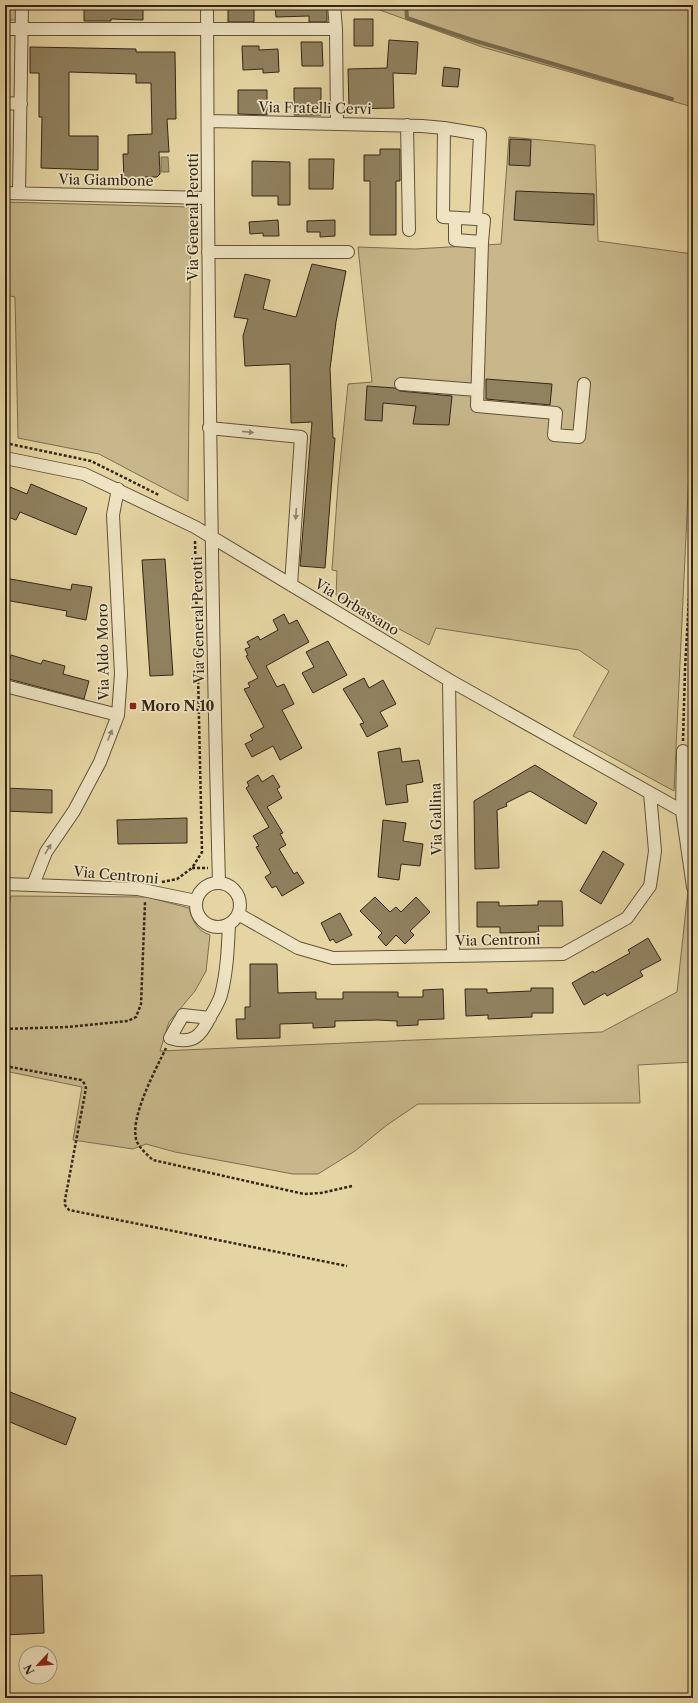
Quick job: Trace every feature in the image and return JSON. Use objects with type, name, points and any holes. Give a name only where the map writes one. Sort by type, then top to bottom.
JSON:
[{"type":"street","points":[[19,193],[22,5]]},
{"type":"street","name":"Via General Perotti","points":[[207,5],[209,428],[219,883]]},
{"type":"street","points":[[334,5],[336,29],[337,123]]},
{"type":"street","points":[[5,29],[336,29]]},
{"type":"street","points":[[5,103],[21,104]]},
{"type":"street","name":"Via Fratelli Cervi","points":[[208,122],[407,125],[444,128],[480,134],[476,219]]},
{"type":"street","points":[[407,125],[409,230]]},
{"type":"street","points":[[444,128],[443,217],[484,220],[477,406],[556,413],[554,435],[579,437],[584,384]]},
{"type":"street","name":"Via Giambone","points":[[5,193],[207,198]]},
{"type":"street","points":[[455,218],[454,240],[482,242]]},
{"type":"street","points":[[208,252],[348,252]]},
{"type":"street","points":[[401,384],[477,390]]},
{"type":"street","points":[[209,428],[301,437],[291,585]]},
{"type":"street","name":"Via Orbassano","points":[[5,458],[84,474],[195,527],[450,680],[693,817]]},
{"type":"street","name":"Via Aldo Moro","points":[[33,885],[46,852],[74,811],[100,762],[118,715],[121,674],[113,514],[118,489]]},
{"type":"street","name":"Via Gallina","points":[[450,680],[453,956]]},
{"type":"street","points":[[5,686],[118,715]]},
{"type":"street","points":[[683,751],[682,811],[693,887]]},
{"type":"street","name":"Via Centroni","points":[[238,914],[298,948],[333,958],[563,954],[627,918],[650,886],[655,851],[650,794]]},
{"type":"street","points":[[219,883],[233,889],[238,897],[240,905],[238,914],[229,924],[217,927],[210,926],[202,921],[198,915],[196,901],[199,893],[205,887],[219,883]]},
{"type":"street","points":[[5,884],[33,885]]},
{"type":"street","name":"Via Centroni","points":[[33,885],[145,890],[196,901]]},
{"type":"street","points":[[210,1018],[183,1014],[170,1038],[181,1041],[196,1038],[204,1030],[210,1018],[221,996],[227,958],[229,924]]},
{"type":"path","points":[[155,883],[177,878],[192,868],[202,852],[195,527]]},
{"type":"path","points":[[683,751],[685,669],[693,527]]},
{"type":"path","points":[[192,868],[218,868]]},
{"type":"path","points":[[5,1029],[67,1027],[128,1021],[136,1017],[141,1004],[145,890]]},
{"type":"path","points":[[170,1038],[142,1102],[136,1124],[136,1140],[141,1148],[153,1160],[304,1194],[321,1193],[352,1186]]},
{"type":"path","points":[[5,1066],[81,1080],[84,1083],[86,1088],[65,1200],[65,1206],[69,1210],[346,1266]]},
{"type":"shaded area","points":[[5,5],[20,5],[20,20],[5,20]]},
{"type":"shaded area","points":[[366,5],[693,5],[693,107],[482,47]]},
{"type":"shaded area","points":[[509,137],[595,145],[598,241],[693,254],[693,387],[674,791],[573,736],[609,671],[579,650],[436,628],[429,645],[336,595],[337,571],[332,570],[338,484],[348,384],[372,382],[358,247],[415,249],[501,244]]},
{"type":"shaded area","points":[[161,157],[168,157],[169,172],[161,172]]},
{"type":"shaded area","points":[[5,202],[191,207],[188,501],[99,454],[18,438],[15,297],[5,295]]},
{"type":"shaded area","points":[[689,881],[693,906],[693,1062],[638,1065],[640,1103],[418,1104],[387,1125],[355,1151],[318,1174],[293,1174],[175,1152],[146,1144],[133,1149],[73,1140],[82,1087],[5,1071],[5,924],[11,896],[147,897],[189,908],[198,928],[210,935],[206,971],[195,991],[169,1022],[160,1051],[602,1032],[677,992]]},
{"type":"building","points":[[84,5],[143,5],[143,20],[111,19],[111,21],[84,21]]},
{"type":"building","points":[[228,5],[254,5],[254,22],[228,22]]},
{"type":"building","points":[[275,5],[327,5],[327,22],[309,22],[309,16],[276,17]]},
{"type":"building","points":[[354,19],[373,19],[373,46],[354,46]]},
{"type":"building","points":[[389,40],[418,42],[416,74],[393,73],[394,108],[349,109],[348,69],[387,68]]},
{"type":"building","points":[[301,42],[322,42],[323,66],[302,66]]},
{"type":"building","points":[[242,46],[259,46],[259,50],[278,49],[279,72],[263,73],[263,69],[243,70]]},
{"type":"building","points":[[30,47],[136,49],[136,52],[175,52],[176,119],[167,119],[169,152],[159,152],[160,174],[157,177],[145,177],[144,180],[124,180],[123,154],[128,154],[128,135],[152,134],[151,83],[136,83],[136,74],[69,72],[69,136],[98,136],[98,170],[41,168],[42,117],[39,117],[39,73],[30,73]]},
{"type":"building","points":[[444,67],[460,69],[458,87],[442,86]]},
{"type":"building","points":[[294,88],[321,88],[321,115],[294,115]]},
{"type":"building","points":[[238,90],[267,90],[267,115],[238,114]]},
{"type":"building","points":[[510,139],[531,140],[530,166],[509,165]]},
{"type":"building","points":[[380,149],[400,149],[400,181],[396,181],[396,235],[370,235],[370,181],[364,181],[364,155],[380,155]]},
{"type":"building","points":[[309,159],[334,159],[333,189],[309,189]]},
{"type":"building","points":[[252,161],[290,162],[290,205],[278,205],[278,196],[252,196]]},
{"type":"building","points":[[516,191],[594,194],[594,225],[514,220]]},
{"type":"building","points":[[278,220],[279,236],[263,236],[263,233],[250,234],[249,222]]},
{"type":"building","points":[[335,220],[335,236],[320,237],[320,232],[307,232],[307,221]]},
{"type":"building","points":[[312,264],[346,271],[336,322],[330,369],[333,438],[335,438],[325,568],[300,566],[312,422],[291,423],[290,364],[245,366],[243,336],[248,319],[234,317],[245,274],[270,280],[263,309],[296,317]]},
{"type":"building","points":[[486,379],[552,384],[550,405],[486,399]]},
{"type":"building","points":[[367,386],[395,388],[400,391],[452,396],[449,425],[413,424],[416,406],[383,403],[382,421],[365,420]]},
{"type":"building","points":[[31,484],[87,508],[76,535],[20,512],[16,520],[5,516],[5,485],[27,494]]},
{"type":"building","points":[[165,559],[173,675],[150,676],[142,560]]},
{"type":"building","points":[[5,578],[71,590],[72,584],[92,587],[86,620],[66,616],[67,611],[5,600]]},
{"type":"building","points":[[284,614],[289,624],[297,620],[309,642],[266,666],[277,687],[284,684],[294,704],[282,710],[302,748],[280,760],[273,746],[252,757],[245,744],[253,740],[250,735],[264,727],[244,689],[250,687],[248,683],[258,678],[246,656],[248,655],[245,649],[250,647],[247,642],[258,636],[260,640],[278,630],[273,620]]},
{"type":"building","points":[[328,641],[347,675],[313,693],[302,673],[314,667],[306,652]]},
{"type":"building","points":[[11,655],[41,664],[43,660],[65,666],[63,674],[89,681],[84,699],[5,678]]},
{"type":"building","points":[[364,678],[369,688],[383,680],[396,704],[380,712],[388,726],[367,737],[360,724],[364,723],[343,689]]},
{"type":"building","points":[[400,748],[402,762],[419,760],[423,782],[406,785],[408,802],[386,805],[378,752]]},
{"type":"building","points":[[535,765],[597,803],[586,824],[530,791],[506,803],[507,806],[497,810],[499,868],[475,869],[474,801]]},
{"type":"building","points":[[258,775],[262,782],[273,775],[280,787],[277,789],[282,798],[267,807],[283,833],[280,834],[286,845],[279,849],[294,874],[297,872],[304,883],[282,896],[276,886],[272,888],[265,877],[271,873],[256,847],[259,846],[253,836],[269,827],[246,788],[249,786],[247,782]]},
{"type":"building","points":[[5,788],[52,790],[52,813],[5,811]]},
{"type":"building","points":[[187,818],[187,843],[118,844],[117,820]]},
{"type":"building","points":[[383,820],[406,823],[403,841],[423,844],[420,866],[401,864],[399,880],[378,877]]},
{"type":"building","points":[[603,851],[624,864],[601,904],[580,891]]},
{"type":"building","points":[[375,897],[390,912],[396,907],[401,912],[416,897],[430,912],[410,931],[414,935],[405,944],[396,935],[386,946],[378,937],[382,933],[360,911]]},
{"type":"building","points":[[538,901],[562,901],[563,926],[538,926],[539,932],[500,933],[500,927],[477,927],[477,902],[499,902],[499,906],[538,905]]},
{"type":"building","points":[[340,913],[352,935],[336,943],[333,939],[330,941],[321,923]]},
{"type":"building","points":[[648,938],[661,960],[640,971],[643,976],[607,996],[605,993],[584,1005],[572,983],[593,971],[594,973],[630,953],[628,950]]},
{"type":"building","points":[[250,964],[277,964],[278,993],[316,992],[316,999],[343,999],[343,992],[398,992],[398,997],[423,997],[423,990],[443,989],[444,1019],[418,1020],[418,1025],[397,1026],[397,1021],[378,1020],[335,1021],[335,1027],[313,1028],[313,1023],[280,1024],[280,1038],[237,1039],[236,1019],[245,1019],[245,1007],[250,1007]]},
{"type":"building","points":[[531,988],[553,988],[553,1013],[532,1013],[532,1017],[488,1019],[488,1015],[466,1016],[465,989],[487,989],[487,993],[531,991]]},
{"type":"building","points":[[5,1390],[76,1418],[66,1445],[5,1420]]},
{"type":"building","points":[[42,1575],[44,1633],[5,1635],[5,1576]]},
{"type":"waterway","points":[[406,5],[407,18],[472,40],[672,99]]},
{"type":"place","name":"Moro N.10","points":[[133,706]]}]
